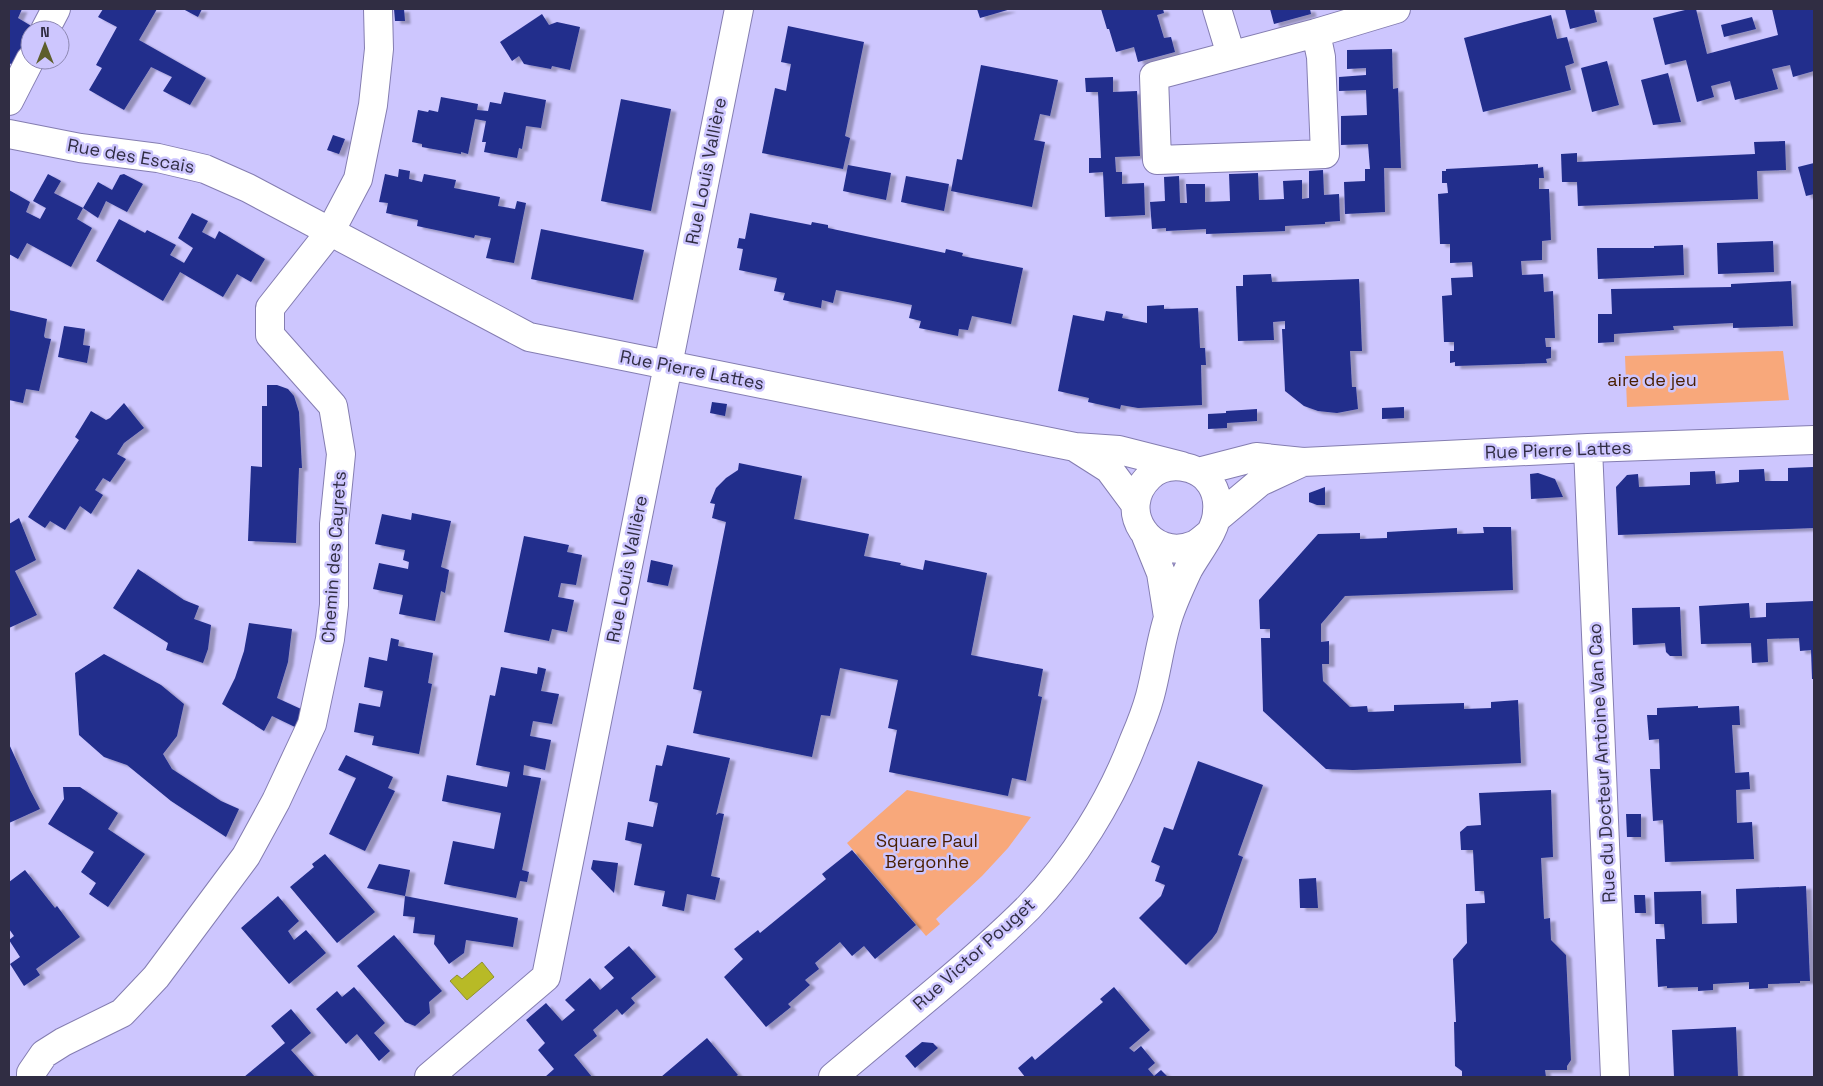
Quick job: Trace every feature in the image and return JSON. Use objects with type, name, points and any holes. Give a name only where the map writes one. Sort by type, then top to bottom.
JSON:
[{"type":"street","name":"Chemin des Cayrets","points":[[31,1077],[31,1073],[44,1054],[63,1042],[122,1013],[156,977],[246,856],[276,801],[312,724],[330,639],[334,605],[334,524],[341,454],[333,406],[270,335],[270,308],[330,232],[358,180],[373,105],[379,49],[378,9]]},
{"type":"street","name":"Rue Louis Vallière","points":[[429,1077],[546,977],[739,9]]},
{"type":"street","points":[[1217,9],[1231,55]]},
{"type":"street","points":[[1316,33],[1321,57],[1325,154],[1157,160],[1154,76],[1316,33],[1396,9]]},
{"type":"street","points":[[9,101],[25,70]]},
{"type":"street","name":"Rue des Escais","points":[[9,134],[80,148],[158,158],[205,169],[248,188],[330,232]]},
{"type":"street","name":"Rue Pierre Lattes","points":[[330,232],[530,337],[1075,447],[1119,450],[1190,469],[1256,457],[1303,462],[1588,448],[1814,440]]},
{"type":"street","name":"Rue Pierre Lattes","points":[[1075,447],[1108,469],[1135,504]]},
{"type":"street","name":"Rue du Docteur Antoine Van Cao","points":[[1588,448],[1615,1077]]},
{"type":"street","name":"Rue Pierre Lattes","points":[[1213,526],[1260,482],[1303,462]]},
{"type":"street","points":[[1165,467],[1190,469],[1211,484],[1218,500],[1213,526],[1195,545],[1178,549],[1161,546],[1146,536],[1137,521],[1135,504],[1140,488],[1151,475],[1165,467]]},
{"type":"street","name":"Rue Victor Pouget","points":[[833,1077],[990,944],[1030,906],[1072,856],[1106,801],[1134,742],[1150,697],[1168,617],[1188,569],[1213,526]]},
{"type":"street","name":"Rue Victor Pouget","points":[[1146,536],[1161,573],[1168,617]]},
{"type":"green space","name":"aire de jeu","points":[[1783,351],[1789,400],[1627,407],[1625,356]]},
{"type":"green space","name":"Square Paul Bergonhe","points":[[907,790],[1031,817],[1008,848],[982,876],[936,919],[940,924],[926,936],[847,843]]},
{"type":"shaded area","points":[[482,962],[494,977],[467,1000],[450,981],[457,975],[462,979]]},
{"type":"building","points":[[9,9],[22,9],[18,18],[21,20],[20,52],[13,65],[9,63]]},
{"type":"building","points":[[103,9],[157,9],[139,40],[206,78],[190,105],[163,91],[172,77],[151,67],[124,110],[89,90],[102,68],[96,65],[117,27],[98,17]]},
{"type":"building","points":[[183,9],[202,9],[198,17]]},
{"type":"building","points":[[394,9],[404,9],[405,21],[395,21]]},
{"type":"building","points":[[977,9],[1011,9],[980,18]]},
{"type":"building","points":[[1101,9],[1163,9],[1164,13],[1157,15],[1164,38],[1171,37],[1175,52],[1138,62],[1134,47],[1116,52]]},
{"type":"building","points":[[1270,9],[1310,9],[1311,14],[1274,24]]},
{"type":"building","points":[[1565,9],[1594,9],[1597,22],[1570,29]]},
{"type":"building","points":[[1696,9],[1707,54],[1778,35],[1772,9],[1814,9],[1814,71],[1793,77],[1790,65],[1772,69],[1778,89],[1735,100],[1730,81],[1711,86],[1714,97],[1697,102],[1686,60],[1665,65],[1653,18]]},
{"type":"building","points":[[542,14],[549,25],[557,22],[580,27],[570,70],[552,66],[551,69],[524,64],[519,56],[512,61],[500,42]]},
{"type":"building","points":[[1551,15],[1557,39],[1567,37],[1574,63],[1565,66],[1571,90],[1483,112],[1464,38]]},
{"type":"building","points":[[1752,17],[1756,29],[1724,37],[1721,25]]},
{"type":"building","points":[[788,26],[864,42],[845,136],[850,138],[843,169],[762,153],[775,88],[786,91],[791,64],[781,62]]},
{"type":"building","points":[[1392,49],[1393,89],[1398,88],[1401,168],[1384,168],[1385,212],[1345,214],[1344,182],[1365,181],[1365,169],[1370,169],[1368,144],[1341,145],[1341,116],[1367,115],[1366,90],[1339,91],[1339,77],[1366,75],[1366,68],[1347,69],[1347,50]]},
{"type":"building","points":[[1607,61],[1619,105],[1592,112],[1581,68]]},
{"type":"building","points":[[981,65],[1058,80],[1050,116],[1040,114],[1034,140],[1045,142],[1032,207],[951,191],[957,159],[962,160]]},
{"type":"building","points":[[1668,73],[1681,122],[1653,125],[1641,80]]},
{"type":"building","points":[[1113,77],[1113,92],[1137,91],[1140,156],[1115,157],[1116,172],[1122,172],[1122,184],[1144,183],[1145,215],[1105,217],[1103,172],[1089,173],[1089,158],[1101,158],[1098,92],[1086,92],[1085,78]]},
{"type":"building","points":[[504,92],[546,100],[541,128],[526,126],[522,149],[519,148],[517,158],[484,152],[486,142],[482,142],[486,121],[475,119],[468,154],[422,147],[422,144],[412,142],[418,110],[438,112],[441,97],[478,104],[477,110],[488,111],[490,102],[501,104]]},
{"type":"building","points":[[621,99],[671,109],[651,211],[601,201]]},
{"type":"building","points":[[333,135],[345,139],[339,154],[327,150]]},
{"type":"building","points":[[1785,141],[1786,170],[1757,171],[1758,199],[1578,206],[1577,182],[1562,182],[1561,154],[1577,153],[1577,162],[1755,154],[1754,142]]},
{"type":"building","points":[[1814,163],[1814,194],[1806,196],[1798,167]]},
{"type":"building","points":[[1538,164],[1538,168],[1543,167],[1544,178],[1539,178],[1539,189],[1549,189],[1551,240],[1542,241],[1542,260],[1521,261],[1522,275],[1543,274],[1544,292],[1553,291],[1555,338],[1545,338],[1546,347],[1551,347],[1551,358],[1546,359],[1547,363],[1455,366],[1455,362],[1450,363],[1450,351],[1454,351],[1454,342],[1444,342],[1442,296],[1452,295],[1451,278],[1473,277],[1472,262],[1450,263],[1450,244],[1440,244],[1438,194],[1448,193],[1447,183],[1442,183],[1442,171],[1446,171],[1446,169]]},
{"type":"building","points":[[848,165],[891,173],[886,200],[843,191]]},
{"type":"building","points":[[399,169],[410,171],[409,179],[422,182],[424,174],[456,180],[454,188],[500,197],[498,206],[515,209],[517,201],[526,203],[514,263],[486,258],[491,238],[475,235],[474,238],[417,226],[418,220],[386,213],[388,203],[379,202],[385,174],[398,177]]},
{"type":"building","points":[[1323,170],[1324,195],[1339,194],[1340,221],[1325,222],[1325,224],[1285,226],[1285,231],[1206,234],[1206,229],[1166,231],[1166,228],[1152,229],[1150,202],[1165,201],[1164,177],[1179,176],[1180,203],[1187,203],[1186,184],[1205,184],[1205,202],[1230,201],[1229,174],[1258,173],[1259,200],[1284,199],[1283,181],[1302,180],[1302,199],[1309,198],[1309,171]]},
{"type":"building","points":[[48,174],[61,181],[54,193],[83,208],[77,219],[92,228],[71,267],[27,243],[18,259],[9,254],[9,190],[30,202],[26,212],[40,219],[46,208],[33,201]]},
{"type":"building","points":[[124,174],[143,184],[127,212],[106,201],[98,218],[83,208],[98,182],[112,190],[120,175]]},
{"type":"building","points":[[906,176],[949,184],[944,211],[901,202]]},
{"type":"building","points":[[192,213],[208,221],[202,232],[215,239],[219,231],[265,259],[251,282],[237,274],[223,297],[180,272],[163,301],[96,261],[119,219],[145,233],[147,230],[176,245],[170,255],[184,263],[193,248],[178,238]]},
{"type":"building","points":[[750,213],[811,225],[812,222],[828,225],[828,228],[945,253],[946,249],[963,253],[962,256],[1023,268],[1011,324],[972,316],[968,330],[959,329],[958,336],[919,328],[921,321],[909,318],[912,305],[888,300],[836,290],[833,303],[822,300],[821,308],[783,300],[785,293],[774,291],[777,278],[739,270],[743,249],[737,248],[739,238],[745,239]]},
{"type":"building","points":[[541,229],[644,250],[633,300],[531,279]]},
{"type":"building","points":[[1773,241],[1774,272],[1718,274],[1717,243]]},
{"type":"building","points":[[1683,245],[1684,275],[1598,279],[1597,248],[1654,248],[1654,246]]},
{"type":"building","points":[[1271,274],[1272,282],[1359,279],[1362,351],[1350,351],[1352,387],[1356,387],[1358,409],[1337,413],[1318,411],[1304,406],[1285,391],[1282,329],[1285,329],[1285,321],[1273,322],[1274,340],[1238,341],[1236,286],[1243,286],[1243,275]]},
{"type":"building","points":[[1791,281],[1793,326],[1733,328],[1733,323],[1673,326],[1674,330],[1614,334],[1614,342],[1598,343],[1598,314],[1612,314],[1611,289],[1731,287],[1731,284]]},
{"type":"building","points":[[1164,305],[1164,309],[1198,308],[1200,348],[1205,348],[1206,365],[1201,365],[1202,405],[1138,408],[1121,405],[1120,409],[1088,402],[1089,398],[1058,391],[1073,315],[1104,321],[1106,311],[1123,314],[1122,318],[1147,323],[1147,306]]},
{"type":"building","points":[[9,310],[47,319],[44,336],[51,339],[39,391],[26,389],[23,403],[9,400]]},
{"type":"building","points":[[64,326],[85,329],[83,345],[90,346],[87,363],[58,357]]},
{"type":"building","points":[[267,385],[277,385],[288,389],[294,396],[299,412],[302,468],[299,468],[296,543],[248,541],[251,466],[262,467],[262,406],[267,406]]},
{"type":"building","points":[[712,402],[727,404],[725,416],[710,413]]},
{"type":"building","points":[[124,403],[144,428],[124,443],[117,454],[126,459],[110,482],[103,478],[95,490],[103,495],[91,514],[80,506],[65,530],[50,521],[45,528],[28,517],[79,440],[75,437],[91,411],[106,420]]},
{"type":"building","points":[[1404,407],[1404,418],[1382,419],[1382,408]]},
{"type":"building","points":[[1257,409],[1257,421],[1227,423],[1227,428],[1208,429],[1208,414]]},
{"type":"building","points":[[739,463],[802,476],[794,519],[869,534],[864,556],[901,563],[900,565],[923,570],[925,560],[987,573],[971,655],[1043,669],[1038,696],[1042,697],[1026,781],[1012,778],[1008,796],[889,772],[897,730],[888,728],[898,680],[840,668],[830,716],[821,715],[812,757],[693,733],[702,691],[693,689],[726,522],[712,518],[715,504],[710,503],[716,488],[738,470]]},
{"type":"building","points":[[1813,467],[1814,528],[1618,535],[1616,487],[1627,475],[1638,474],[1639,487],[1690,485],[1690,472],[1715,471],[1716,484],[1739,482],[1739,470],[1764,469],[1765,481],[1788,481],[1788,468]]},
{"type":"building","points":[[1538,473],[1555,479],[1563,497],[1531,499],[1530,474]]},
{"type":"building","points":[[1325,487],[1325,505],[1309,502],[1309,493]]},
{"type":"building","points":[[412,513],[451,521],[441,567],[449,570],[445,593],[441,591],[435,621],[399,614],[403,595],[373,589],[379,563],[408,569],[409,562],[403,560],[405,550],[375,544],[382,514],[411,520]]},
{"type":"building","points":[[19,518],[36,560],[15,571],[37,615],[9,628],[9,524]]},
{"type":"building","points":[[1483,527],[1511,527],[1513,590],[1345,596],[1321,624],[1321,642],[1329,641],[1329,664],[1322,664],[1323,681],[1350,707],[1367,706],[1368,712],[1394,711],[1394,705],[1464,703],[1464,709],[1491,708],[1491,702],[1518,700],[1521,763],[1353,770],[1326,769],[1263,711],[1261,638],[1270,638],[1270,629],[1260,629],[1259,600],[1318,534],[1360,533],[1360,539],[1387,538],[1387,532],[1457,528],[1457,534],[1484,533]]},
{"type":"building","points":[[524,536],[569,545],[567,552],[582,555],[576,585],[561,583],[558,597],[574,600],[567,632],[552,629],[549,641],[504,632]]},
{"type":"building","points":[[651,560],[673,565],[668,586],[647,582]]},
{"type":"building","points":[[138,569],[184,600],[199,606],[194,619],[211,625],[208,649],[203,663],[166,650],[168,643],[113,608]]},
{"type":"building","points":[[1814,601],[1814,679],[1812,679],[1811,650],[1800,651],[1799,638],[1767,639],[1768,662],[1752,663],[1751,643],[1701,644],[1699,606],[1749,603],[1750,618],[1766,617],[1766,603]]},
{"type":"building","points":[[1680,607],[1682,656],[1670,656],[1666,652],[1665,643],[1633,645],[1632,608]]},
{"type":"building","points":[[249,623],[292,629],[288,662],[277,698],[301,709],[300,718],[295,727],[272,716],[264,731],[222,704],[235,678],[244,651]]},
{"type":"building","points":[[391,638],[399,640],[398,646],[433,653],[428,683],[432,684],[419,754],[372,745],[374,736],[354,732],[359,703],[380,707],[383,691],[364,687],[369,657],[387,661]]},
{"type":"building","points":[[104,654],[161,685],[184,704],[177,736],[163,754],[172,769],[221,801],[239,809],[226,837],[171,801],[127,765],[104,757],[79,735],[75,673]]},
{"type":"building","points":[[501,667],[537,674],[538,667],[546,669],[541,691],[559,694],[552,724],[533,721],[530,736],[551,740],[545,770],[524,765],[523,775],[541,778],[522,870],[529,872],[527,882],[520,881],[516,898],[444,884],[453,841],[494,849],[501,813],[442,801],[447,775],[507,787],[510,772],[476,765],[490,695],[495,696]]},
{"type":"building","points":[[1698,706],[1698,708],[1739,706],[1740,725],[1732,725],[1735,773],[1749,772],[1750,789],[1736,790],[1737,823],[1752,822],[1754,859],[1665,862],[1663,820],[1653,821],[1650,769],[1660,769],[1659,739],[1649,740],[1647,715],[1657,715],[1657,708]]},
{"type":"building","points":[[9,744],[40,809],[9,823]]},
{"type":"building","points":[[667,745],[730,758],[716,815],[719,813],[724,814],[711,876],[720,878],[715,900],[687,894],[684,911],[662,906],[665,891],[634,885],[642,844],[625,840],[628,822],[653,827],[658,803],[649,801],[656,765],[662,766]]},
{"type":"building","points":[[346,755],[393,777],[388,788],[395,791],[365,851],[329,834],[356,778],[338,770]]},
{"type":"building","points":[[1198,761],[1263,785],[1238,855],[1243,857],[1217,932],[1186,965],[1139,918],[1161,896],[1165,885],[1155,881],[1160,866],[1151,862],[1164,827],[1173,830]]},
{"type":"building","points":[[63,787],[80,787],[118,813],[108,829],[145,854],[108,907],[89,894],[96,883],[81,872],[94,852],[48,824],[64,799]]},
{"type":"building","points":[[1551,790],[1553,857],[1541,858],[1544,919],[1550,918],[1551,940],[1566,955],[1571,1060],[1567,1070],[1545,1070],[1546,1077],[1462,1077],[1462,1071],[1455,1066],[1454,1022],[1456,1022],[1453,959],[1467,943],[1466,904],[1485,903],[1484,891],[1475,891],[1473,850],[1461,850],[1460,832],[1467,826],[1481,825],[1479,793]]},
{"type":"building","points":[[1626,814],[1641,814],[1641,837],[1627,837]]},
{"type":"building","points":[[852,850],[916,925],[875,959],[864,946],[852,956],[840,942],[815,963],[819,969],[805,980],[810,985],[788,1004],[791,1007],[766,1027],[724,977],[743,959],[734,949],[758,930],[760,933],[826,879],[822,874]]},
{"type":"building","points":[[325,854],[375,912],[337,943],[290,887],[314,867],[312,864]]},
{"type":"building","points":[[593,860],[618,863],[614,893],[591,869]]},
{"type":"building","points":[[379,864],[410,870],[405,896],[367,888]]},
{"type":"building","points":[[25,870],[55,908],[57,906],[80,937],[36,969],[40,975],[24,986],[10,964],[20,957],[9,940],[14,936],[9,929],[9,882]]},
{"type":"building","points":[[1316,878],[1318,908],[1300,908],[1299,879]]},
{"type":"building","points":[[1806,886],[1810,981],[1768,984],[1768,988],[1749,989],[1749,982],[1713,984],[1713,990],[1698,991],[1698,987],[1658,987],[1656,939],[1665,939],[1664,924],[1655,924],[1654,892],[1701,891],[1702,924],[1737,923],[1736,889]]},
{"type":"building","points":[[1634,895],[1645,895],[1646,913],[1635,913]]},
{"type":"building","points":[[278,896],[299,921],[288,931],[294,940],[306,930],[326,953],[289,984],[241,928]]},
{"type":"building","points":[[405,896],[518,918],[513,947],[466,940],[464,953],[449,964],[434,944],[435,935],[413,933],[415,917],[403,916]]},
{"type":"building","points":[[394,935],[442,991],[429,1002],[430,1013],[415,1026],[405,1022],[357,966]]},
{"type":"building","points":[[629,946],[656,977],[631,998],[635,1003],[622,1015],[617,1009],[593,1030],[597,1036],[574,1055],[592,1077],[545,1077],[554,1069],[538,1050],[545,1043],[526,1020],[546,1003],[562,1021],[575,1010],[565,1000],[590,978],[600,990],[614,978],[604,967]]},
{"type":"building","points":[[354,987],[385,1023],[374,1033],[390,1051],[379,1061],[357,1034],[346,1044],[316,1009],[337,991],[342,997]]},
{"type":"building","points":[[1114,987],[1150,1030],[1129,1048],[1134,1052],[1141,1046],[1155,1063],[1148,1069],[1154,1076],[1161,1070],[1168,1077],[1025,1077],[1018,1068],[1032,1056],[1035,1060],[1103,1002],[1100,999]]},
{"type":"building","points":[[291,1009],[311,1033],[291,1050],[315,1077],[244,1077],[285,1043],[271,1026]]},
{"type":"building","points":[[1736,1027],[1738,1077],[1674,1077],[1672,1030]]},
{"type":"building","points":[[707,1038],[738,1075],[735,1077],[661,1077]]},
{"type":"building","points":[[922,1042],[933,1043],[938,1048],[915,1068],[905,1056]]}]
